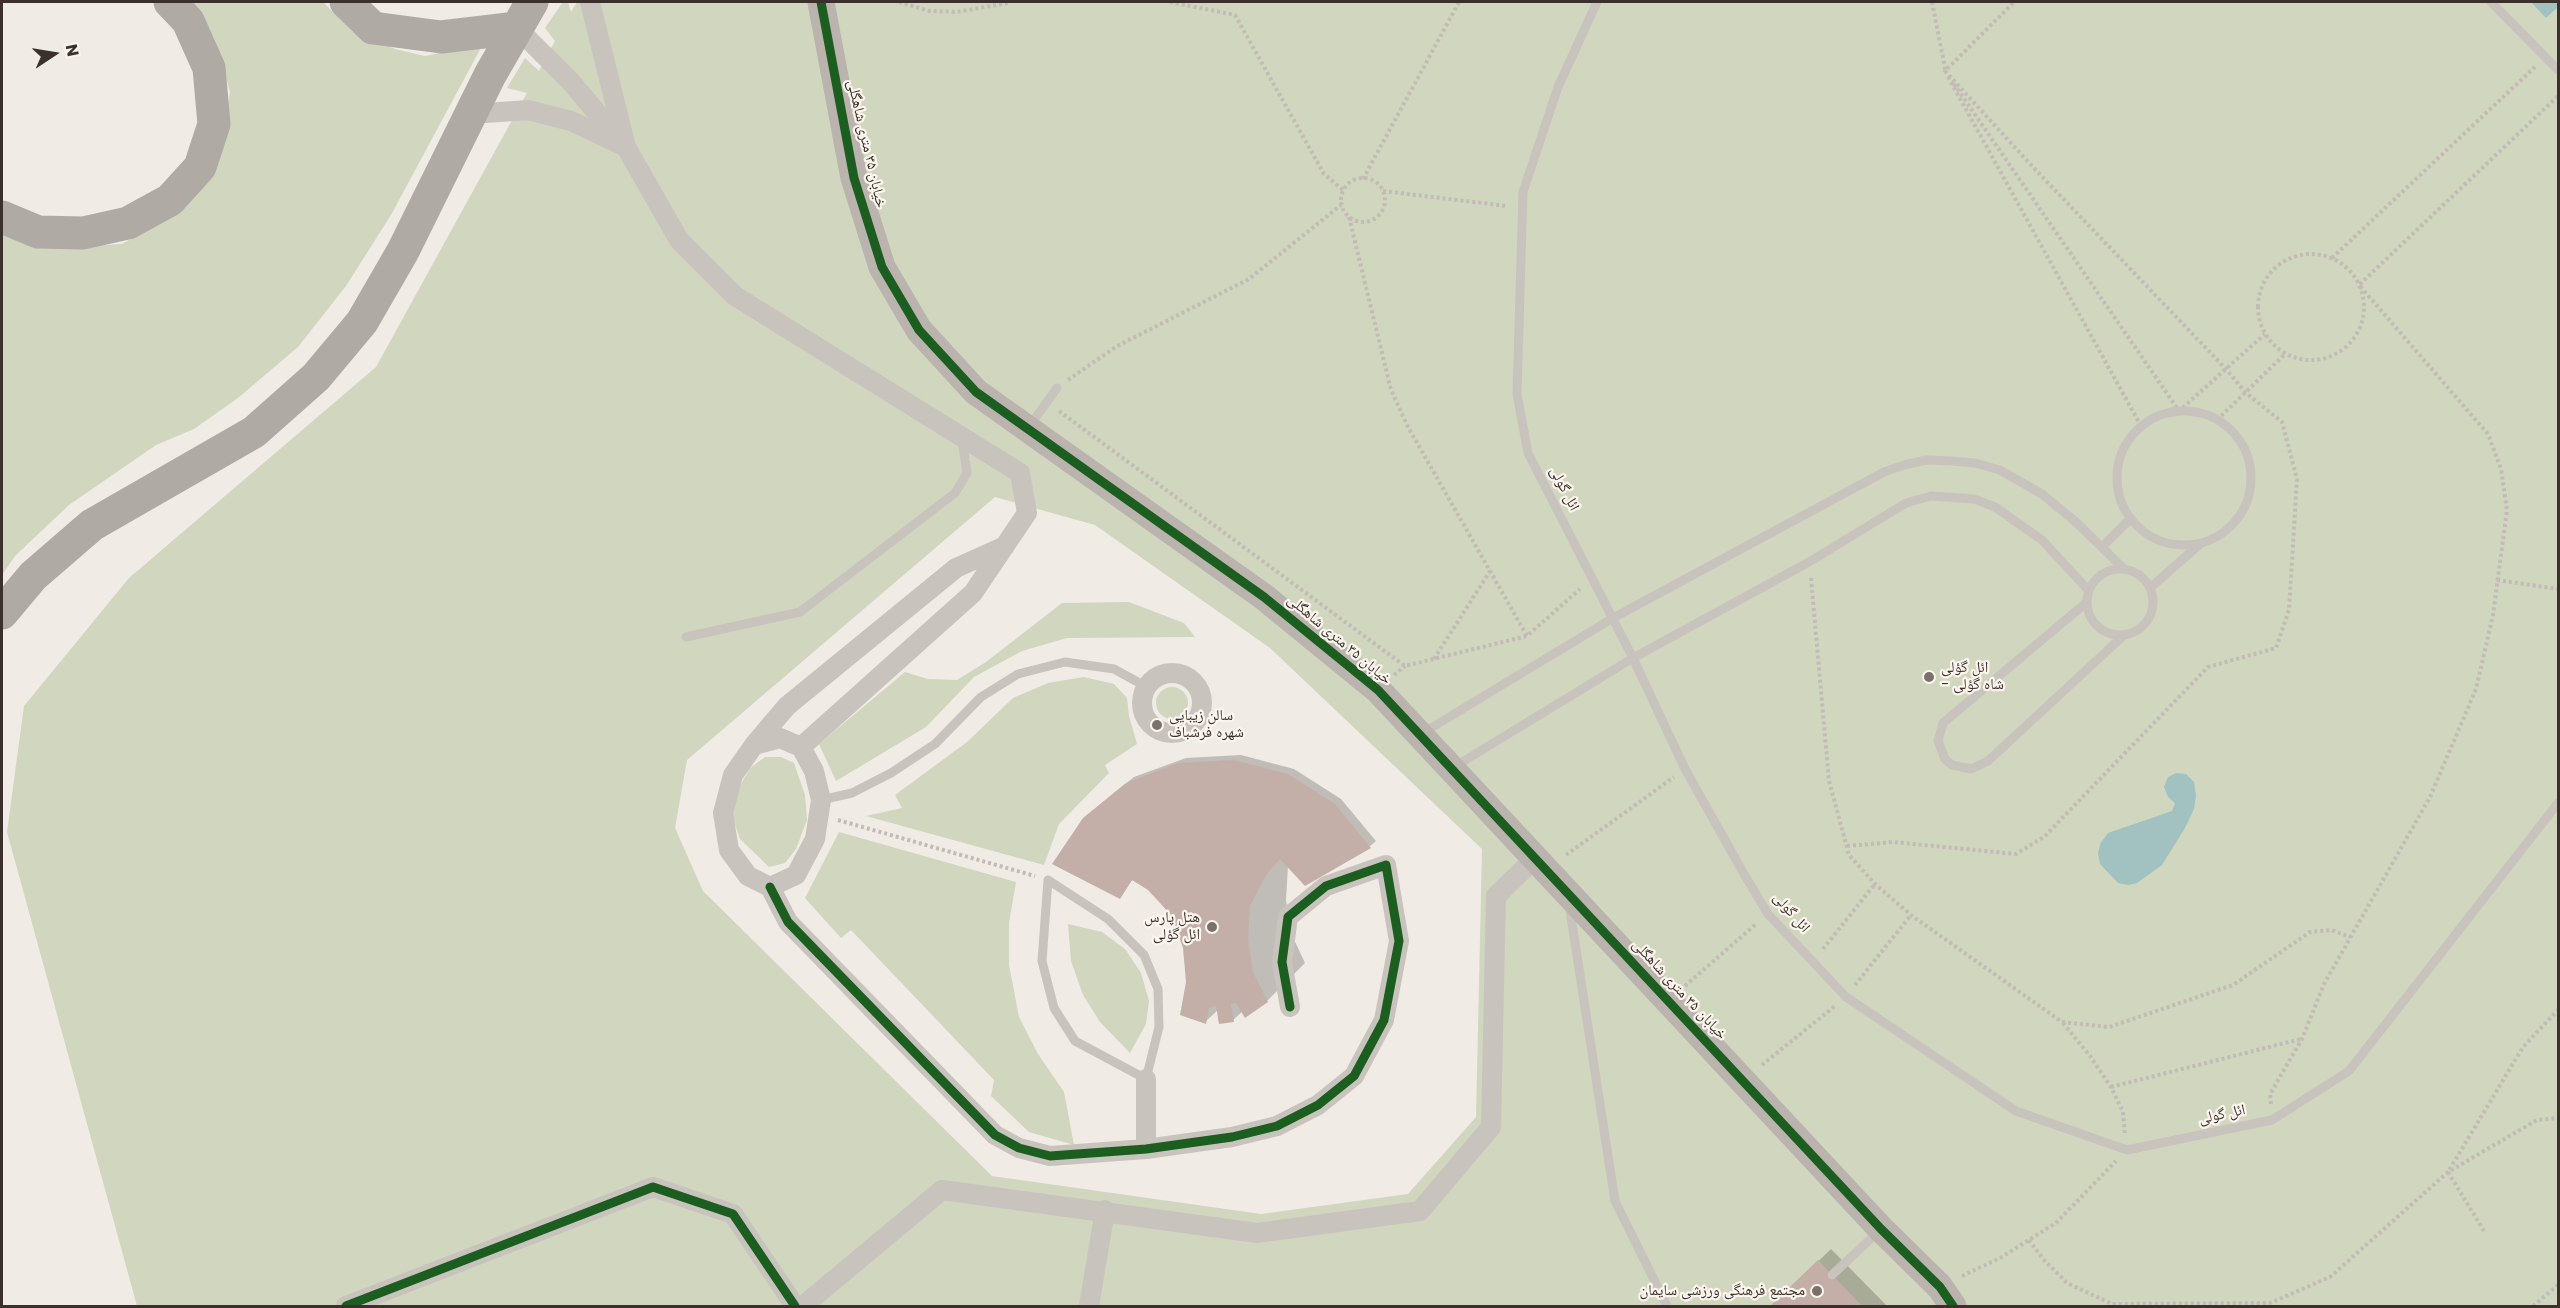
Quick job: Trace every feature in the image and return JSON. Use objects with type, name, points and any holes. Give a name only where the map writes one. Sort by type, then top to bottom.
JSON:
[{"type":"highway","points":[[2,217],[38,232],[82,233],[128,224],[170,200],[200,167],[214,123],[209,68],[188,21],[170,2]]},
{"type":"highway","points":[[346,2],[373,28],[441,38],[524,15]]},
{"type":"highway","points":[[2,613],[33,576],[92,525],[254,432],[316,377],[362,322],[403,250],[471,114],[524,15]]},
{"type":"street","points":[[590,2],[626,147]]},
{"type":"street","name":"خیابان ۳۵ متری شاهگلی","points":[[821,2],[854,178],[882,267],[919,330],[976,392],[1264,597],[1377,690],[1947,1297]]},
{"type":"street","points":[[524,15],[571,82],[626,147],[679,240],[735,296],[1020,473],[1026,513],[973,593],[801,747]]},
{"type":"street","points":[[471,114],[528,110],[571,121],[626,147]]},
{"type":"street","points":[[1005,546],[956,568],[787,706],[754,745],[733,775],[723,813],[729,850],[748,876],[770,887],[788,922],[995,1135],[1019,1148],[1050,1156],[1146,1149],[1232,1137],[1277,1126],[1317,1105],[1354,1076],[1383,1020],[1399,941],[1386,865],[1326,886],[1288,917],[1282,962],[1290,1007]]},
{"type":"street","points":[[754,745],[780,738],[801,747],[814,771],[820,808],[815,839],[796,875],[770,887]]},
{"type":"street","points":[[803,1306],[942,1190],[1105,1210],[1257,1233],[1420,1211],[1491,1127],[1496,896],[1540,864]]},
{"type":"street","points":[[1146,1079],[1146,1149]]},
{"type":"street","points":[[346,1306],[653,1187],[733,1214],[795,1306]]},
{"type":"street","points":[[1089,1306],[1105,1210]]},
{"type":"lane","name":"ائل گولی","points":[[1597,2],[1558,87],[1522,192],[1517,394],[1528,453],[1633,658],[1685,770],[1768,914],[1846,997],[2016,1111],[2127,1150],[2272,1120],[2349,1071],[2559,803]]},
{"type":"lane","points":[[2491,2],[2559,70]]},
{"type":"lane","points":[[1028,429],[1057,388]]},
{"type":"lane","points":[[2179,411],[2199,412],[2217,420],[2235,434],[2246,454],[2251,476],[2248,499],[2237,519],[2221,535],[2200,544],[2181,546],[2161,542],[2144,532],[2130,519],[2121,500],[2117,480],[2119,460],[2127,441],[2141,426],[2159,415],[2179,411]]},
{"type":"lane","points":[[686,637],[800,612],[955,493],[967,473],[961,437]]},
{"type":"lane","points":[[1418,735],[1613,618],[1884,472],[1926,460],[1975,463],[2000,470],[2042,494],[2124,569]]},
{"type":"lane","points":[[1452,769],[1633,658],[1809,562],[1906,503],[1931,496],[1974,499],[1995,507],[2042,540],[2089,591]]},
{"type":"lane","points":[[2102,547],[2130,519]]},
{"type":"lane","points":[[2150,588],[2200,544]]},
{"type":"lane","points":[[2087,602],[1943,723],[1938,741],[1945,759],[1952,765],[1971,769],[1988,761],[2123,636],[2133,633],[2149,619],[2153,609],[2150,588],[2135,572],[2124,569],[2103,574],[2095,581],[2089,591],[2087,602],[2094,623],[2102,630],[2123,636]]},
{"type":"lane","points":[[820,808],[891,773],[935,744],[981,697],[1018,674],[1065,662],[1114,669],[1145,686]]},
{"type":"lane","points":[[1048,880],[1108,919],[1144,955],[1158,989],[1159,1027],[1146,1079],[1075,1041],[1054,1008],[1042,961],[1048,880]]},
{"type":"lane","points":[[1567,892],[1615,1202],[1666,1306]]},
{"type":"lane","points":[[1832,1275],[1881,1229]]},
{"type":"path","points":[[899,2],[929,11],[956,12],[1008,3]]},
{"type":"path","points":[[1170,2],[1235,15],[1324,174],[1343,190]]},
{"type":"path","points":[[1363,179],[1459,2]]},
{"type":"path","points":[[1932,2],[1945,71],[2141,426]]},
{"type":"path","points":[[1979,36],[2014,2]]},
{"type":"path","points":[[2332,258],[2533,69]]},
{"type":"path","points":[[1945,71],[2179,411],[2265,334]]},
{"type":"path","points":[[2359,285],[2559,96]]},
{"type":"path","points":[[1522,208],[1383,191],[1373,181],[1363,179],[1353,181],[1343,190],[1341,205],[1349,217],[1391,390],[1408,427],[1527,636]]},
{"type":"path","points":[[1349,217],[1362,223],[1376,218],[1384,206],[1383,191]]},
{"type":"path","points":[[1057,388],[1117,345],[1249,279],[1341,205]]},
{"type":"path","points":[[2272,1120],[2270,1095],[2302,1039],[2324,984],[2430,797],[2476,690],[2493,615],[2507,510],[2501,469],[2488,434],[2352,274],[2332,258],[2301,255],[2275,268],[2266,279],[2260,292],[2259,321],[2265,334],[2285,354],[2297,359],[2325,359],[2348,345],[2361,323],[2362,297],[2359,285]]},
{"type":"path","points":[[2217,420],[2285,354]]},
{"type":"path","points":[[1046,402],[1405,666],[1527,636],[1592,578]]},
{"type":"path","points":[[1809,562],[1829,781],[1849,855],[1875,884],[1911,915],[2062,1022],[2090,1056],[2111,1088],[2123,1112],[2127,1150],[2056,1223],[2000,1258],[1947,1297]]},
{"type":"path","points":[[1433,659],[1490,571]]},
{"type":"path","points":[[2497,580],[2559,589]]},
{"type":"path","points":[[1540,864],[1685,770]]},
{"type":"path","points":[[820,808],[1048,880]]},
{"type":"path","points":[[1813,961],[1875,884]]},
{"type":"path","points":[[1668,1000],[1768,914]]},
{"type":"path","points":[[1743,1081],[1846,997],[1911,915]]},
{"type":"path","points":[[2062,1022],[2109,1028],[2233,985],[2310,932],[2332,930],[2350,937]]},
{"type":"path","points":[[2448,1172],[2523,1047],[2559,1010]]},
{"type":"path","points":[[2111,1088],[2302,1039]]},
{"type":"path","points":[[2029,1240],[2043,1259],[2067,1283],[2112,1304],[2270,1303],[2330,1277],[2448,1172],[2537,1120],[2559,1118]]},
{"type":"path","points":[[2448,1172],[2484,1231]]},
{"type":"path","points":[[2533,1306],[2559,1285]]},
{"type":"green space","points":[[192,2],[323,2],[352,31],[395,49],[425,56],[483,44],[391,215],[346,286],[298,347],[238,398],[194,429],[156,445],[69,505],[15,556],[2,575],[2,234],[50,248],[122,244],[182,210],[218,163],[230,92],[219,51]]},
{"type":"green space","name":"ائل گؤلی - شاه گؤلی","points":[[563,2],[568,2],[571,12],[577,2],[2558,2],[2558,1306],[137,1306],[7,832],[24,706],[129,578],[376,367],[527,93],[507,88],[525,58],[539,71],[555,41],[545,28]],"holes":[[[995,497],[1095,525],[1270,648],[1482,849],[1476,1117],[1408,1194],[1261,1214],[992,1176],[703,891],[675,828],[687,760]]]},
{"type":"green space","points":[[1129,602],[1184,623],[1195,637],[1067,638],[1022,651],[974,677],[926,727],[836,781],[819,744],[905,672],[928,679],[957,680],[986,662],[1062,603]]},
{"type":"green space","points":[[1084,677],[1114,684],[1127,698],[1129,716],[1137,744],[1105,765],[1109,773],[1059,824],[1044,865],[866,816],[902,808],[895,795],[967,742],[1013,698],[1048,683]]},
{"type":"green space","points":[[1172,687],[1183,692],[1188,703],[1183,714],[1172,719],[1161,714],[1156,703],[1161,692]]},
{"type":"green space","points":[[765,757],[781,757],[794,763],[805,795],[807,820],[796,849],[785,863],[769,867],[740,839],[732,816],[738,789],[750,768]]},
{"type":"green space","points":[[839,832],[1016,882],[1009,923],[1009,965],[1019,1017],[1038,1054],[1064,1092],[1074,1145],[1029,1132],[991,1096],[994,1080],[851,930],[841,938],[805,898]]},
{"type":"green space","points":[[1068,924],[1102,932],[1125,949],[1141,973],[1149,1001],[1146,1024],[1130,1053],[1100,1022],[1083,995],[1071,961]]},
{"type":"water","points":[[2531,2],[2558,2],[2558,7],[2546,18]]},
{"type":"water","points":[[2176,773],[2186,774],[2194,782],[2196,795],[2194,809],[2185,828],[2162,865],[2137,883],[2128,885],[2118,883],[2100,864],[2098,854],[2100,844],[2108,833],[2172,811],[2175,803],[2168,797],[2164,787],[2168,777]]},
{"type":"building","points":[[1234,760],[1288,774],[1335,804],[1371,848],[1305,886],[1280,859],[1266,875],[1250,906],[1248,939],[1253,972],[1268,1002],[1245,1018],[1236,1003],[1231,1004],[1234,1022],[1219,1024],[1216,1006],[1209,1008],[1206,1024],[1180,1015],[1186,982],[1183,948],[1172,916],[1148,890],[1132,880],[1120,899],[1052,864],[1083,818],[1126,783],[1178,763]]},
{"type":"building","name":"مجتمع فرهنگی ورزشی سایمان","points":[[1818,1260],[1862,1306],[1770,1306]]},
{"type":"cycle path","points":[[821,2],[854,178],[882,267],[919,330],[976,392],[1264,597],[1378,690],[1881,1229],[1940,1287],[1953,1306]]},
{"type":"cycle path","points":[[770,887],[788,922],[995,1135],[1019,1148],[1050,1156],[1146,1149],[1232,1137],[1277,1126],[1318,1105],[1354,1076],[1384,1020],[1399,941],[1386,865],[1326,886],[1288,917],[1282,962],[1290,1007]]},
{"type":"cycle path","points":[[346,1306],[653,1187],[733,1214],[795,1306]]},
{"type":"place","name":"ائل گؤلی - شاه گؤلی","points":[[1929,677]]},
{"type":"place","name":"سالن زیبایی شهره فرشباف","points":[[1157,725]]},
{"type":"place","name":"هتل پارس ائل گؤلی","points":[[1212,927]]},
{"type":"place","name":"مجتمع فرهنگی ورزشی سایمان","points":[[1817,1291]]}]
